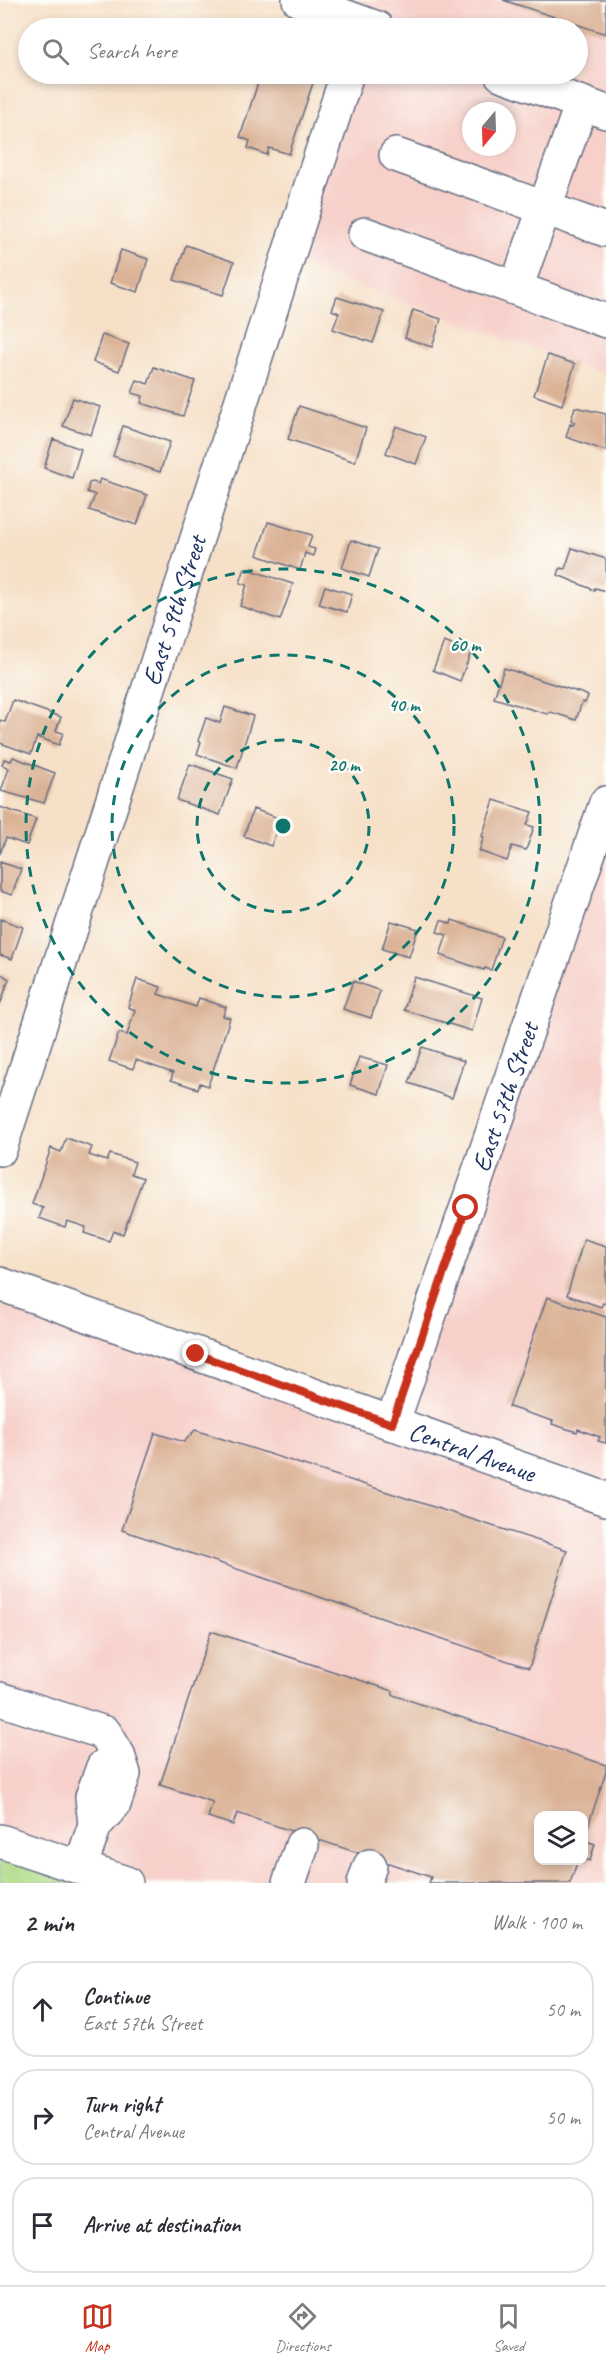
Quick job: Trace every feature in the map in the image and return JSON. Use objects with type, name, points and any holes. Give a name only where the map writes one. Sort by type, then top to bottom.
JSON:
[{"type":"street","points":[[299,0],[344,18]]},
{"type":"street","name":"East 59th Street","points":[[0,1149],[8,1093],[344,84]]},
{"type":"street","points":[[516,288],[544,209],[594,107],[529,84]]},
{"type":"street","points":[[396,155],[606,230]]},
{"type":"street","points":[[365,234],[606,321]]},
{"type":"street","name":"East 57th Street","points":[[392,1424],[606,803]]},
{"type":"street","name":"Central Avenue","points":[[0,1284],[606,1499]]},
{"type":"street","points":[[0,1699],[105,1733],[118,1755],[124,1774],[114,1804],[95,1826],[80,1868]]},
{"type":"street","points":[[0,1841],[126,1883]]},
{"type":"street","points":[[289,1883],[302,1845]]},
{"type":"shaded area","points":[[299,0],[606,0],[606,375],[287,260],[344,84],[588,84],[588,18],[339,18]]},
{"type":"shaded area","points":[[606,803],[606,1883],[126,1883],[0,1841],[0,1284],[392,1424]]},
{"type":"green space","points":[[0,1841],[126,1883],[0,1883]]},
{"type":"building","points":[[503,0],[606,0],[606,34],[588,28],[588,18],[558,18]]},
{"type":"building","points":[[258,84],[313,84],[289,154],[269,148],[267,155],[248,148],[250,141],[240,137]]},
{"type":"building","points":[[186,245],[234,262],[223,295],[174,280]]},
{"type":"building","points":[[121,250],[148,259],[138,292],[110,283]]},
{"type":"building","points":[[337,297],[384,312],[373,343],[333,329],[339,313],[332,310]]},
{"type":"building","points":[[413,310],[441,319],[432,347],[405,338]]},
{"type":"building","points":[[102,335],[129,344],[119,371],[93,362]]},
{"type":"building","points":[[548,355],[575,364],[562,405],[534,395]]},
{"type":"building","points":[[154,367],[195,381],[183,416],[141,403],[143,396],[132,393],[137,380],[148,384]]},
{"type":"building","points":[[73,398],[100,407],[91,435],[63,426]]},
{"type":"building","points":[[299,406],[366,428],[355,462],[288,439]]},
{"type":"building","points":[[575,407],[606,414],[606,451],[566,437],[570,424],[573,425],[575,422],[571,420]]},
{"type":"building","points":[[123,426],[170,442],[160,472],[113,456]]},
{"type":"building","points":[[396,426],[426,437],[416,464],[386,453]]},
{"type":"building","points":[[53,439],[81,449],[72,478],[44,468]]},
{"type":"building","points":[[100,479],[147,495],[137,525],[89,510],[95,495],[87,492],[89,483],[98,484]]},
{"type":"building","points":[[268,522],[312,535],[308,547],[315,549],[313,556],[305,553],[300,570],[257,555]]},
{"type":"building","points":[[351,540],[378,549],[369,577],[342,568]]},
{"type":"building","points":[[572,548],[606,559],[606,591],[595,588],[594,590],[558,575],[560,568],[565,569]]},
{"type":"building","points":[[245,568],[293,584],[280,620],[240,606],[247,585],[240,583]]},
{"type":"building","points":[[325,586],[352,594],[347,612],[319,604]]},
{"type":"building","points":[[444,642],[471,652],[460,681],[433,670]]},
{"type":"building","points":[[504,668],[588,696],[585,703],[582,702],[576,720],[494,698]]},
{"type":"building","points":[[13,700],[61,717],[56,731],[63,733],[59,745],[37,737],[31,754],[0,743],[0,720],[5,722]]},
{"type":"building","points":[[225,707],[253,716],[237,768],[197,754],[201,742],[198,741],[206,718],[220,723]]},
{"type":"building","points":[[13,757],[55,773],[44,803],[1,791],[9,768],[2,765],[4,759],[11,761]]},
{"type":"building","points":[[190,764],[233,779],[220,815],[177,800]]},
{"type":"building","points":[[494,800],[532,812],[527,825],[534,827],[526,850],[512,846],[507,861],[479,851]]},
{"type":"building","points":[[0,807],[36,819],[27,845],[6,838],[0,854]]},
{"type":"building","points":[[253,809],[281,819],[271,846],[244,836]]},
{"type":"building","points":[[0,862],[21,869],[12,895],[0,891]]},
{"type":"building","points":[[0,919],[23,927],[12,959],[0,955]]},
{"type":"building","points":[[441,920],[451,924],[452,920],[502,937],[491,970],[485,968],[484,970],[440,955],[447,935],[437,932]]},
{"type":"building","points":[[391,921],[418,929],[409,957],[382,949]]},
{"type":"building","points":[[0,973],[9,979],[0,1005]]},
{"type":"building","points":[[414,977],[482,998],[472,1031],[404,1010]]},
{"type":"building","points":[[137,979],[161,987],[158,994],[196,1007],[199,998],[226,1007],[223,1016],[230,1018],[208,1086],[200,1083],[198,1089],[171,1080],[173,1073],[136,1060],[133,1069],[109,1061],[119,1033],[127,1035],[135,1010],[128,1007]]},
{"type":"building","points":[[353,981],[380,991],[371,1018],[343,1009]]},
{"type":"building","points":[[422,1047],[464,1061],[452,1098],[409,1083]]},
{"type":"building","points":[[359,1057],[388,1065],[379,1094],[350,1085]]},
{"type":"building","points":[[66,1138],[92,1147],[89,1155],[107,1161],[110,1154],[135,1162],[131,1174],[143,1178],[123,1234],[113,1231],[109,1241],[84,1233],[86,1227],[67,1221],[65,1227],[39,1218],[43,1208],[32,1204],[51,1148],[61,1152]]},
{"type":"building","points":[[584,1239],[606,1246],[606,1304],[603,1303],[601,1307],[567,1295]]},
{"type":"building","points":[[547,1297],[606,1317],[606,1443],[598,1441],[600,1437],[578,1429],[577,1432],[552,1424],[553,1421],[509,1407]]},
{"type":"building","points":[[195,1430],[567,1550],[529,1668],[122,1530],[155,1433],[184,1442]]},
{"type":"building","points":[[211,1631],[393,1691],[393,1695],[606,1765],[606,1772],[588,1826],[588,1811],[534,1811],[534,1865],[576,1865],[570,1883],[429,1883],[431,1877],[237,1813],[233,1825],[208,1817],[213,1802],[160,1785]]},
{"type":"building","points":[[588,1841],[595,1844],[590,1861],[588,1860]]},
{"type":"route","points":[[196,1354],[392,1424],[466,1208]]}]
